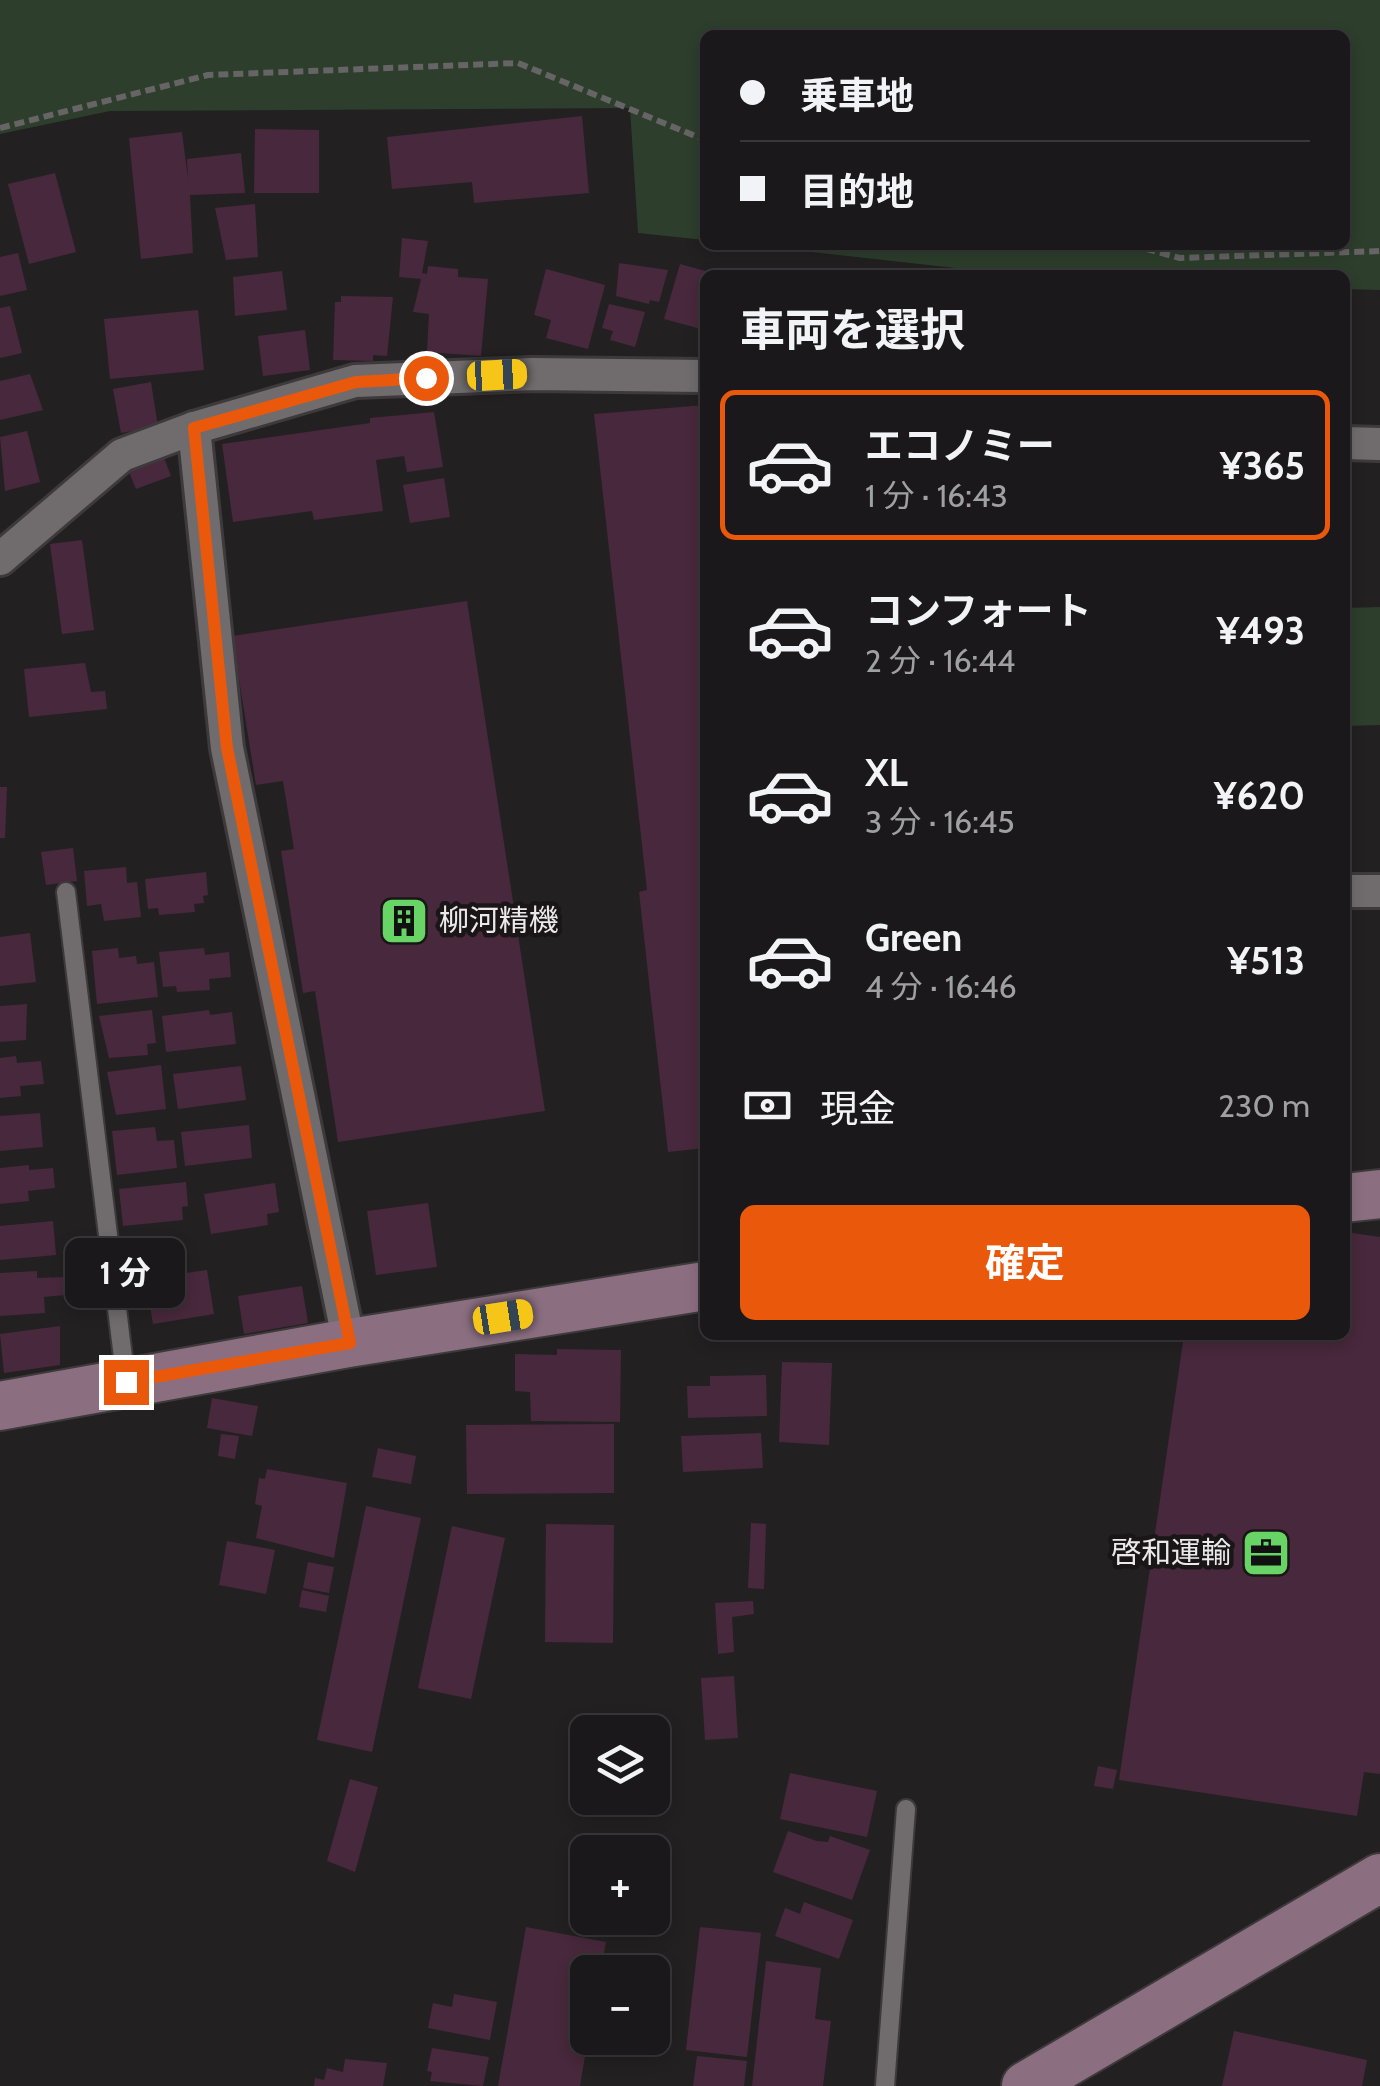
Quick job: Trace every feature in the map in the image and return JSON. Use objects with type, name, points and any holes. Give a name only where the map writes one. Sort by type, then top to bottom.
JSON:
[{"type":"street","points":[[0,558],[122,455],[194,428],[356,382],[532,374],[700,376]]},
{"type":"street","points":[[194,428],[227,748],[350,1343]]},
{"type":"street","points":[[1350,443],[1380,444]]},
{"type":"street","points":[[1350,891],[1380,891]]},
{"type":"street","points":[[1350,1197],[1380,1194]]},
{"type":"street","points":[[0,1406],[350,1343],[700,1287]]},
{"type":"street","points":[[1026,2086],[1380,1878]]},
{"type":"lane","points":[[66,892],[126,1382]]},
{"type":"lane","points":[[885,2086],[906,1809]]},
{"type":"path","points":[[0,128],[208,76],[518,64],[700,138]]},
{"type":"path","points":[[1150,250],[1180,258],[1380,251]]},
{"type":"green space","points":[[0,0],[1380,0],[1380,290],[1350,289],[1350,270],[973,270],[794,250],[1350,250],[1350,30],[700,30],[700,239],[638,233],[630,108],[110,111],[0,134]]},
{"type":"green space","points":[[1380,607],[1380,725],[1350,726],[1350,608]]},
{"type":"building","points":[[582,116],[589,193],[474,203],[472,182],[392,189],[387,137]]},
{"type":"building","points":[[255,129],[319,130],[319,193],[254,193]]},
{"type":"building","points":[[182,132],[188,179],[187,159],[241,153],[245,193],[190,195],[193,253],[141,259],[129,138]]},
{"type":"building","points":[[55,173],[76,252],[29,264],[8,184]]},
{"type":"building","points":[[255,204],[258,257],[226,260],[215,208]]},
{"type":"building","points":[[402,238],[428,241],[422,273],[427,274],[428,266],[458,269],[458,277],[488,279],[481,356],[427,352],[429,314],[413,312],[421,279],[399,277]]},
{"type":"building","points":[[18,253],[27,290],[0,296],[0,257]]},
{"type":"building","points":[[619,263],[668,270],[659,302],[650,300],[649,304],[616,296]]},
{"type":"building","points":[[680,264],[702,270],[700,329],[664,319]]},
{"type":"building","points":[[546,269],[605,285],[588,349],[546,338],[551,320],[534,315]]},
{"type":"building","points":[[282,271],[287,310],[235,316],[233,277]]},
{"type":"building","points":[[341,296],[393,297],[387,356],[373,355],[373,361],[333,360],[335,302],[341,302]]},
{"type":"building","points":[[609,304],[645,312],[635,347],[610,340],[613,331],[602,328]]},
{"type":"building","points":[[10,306],[22,353],[0,358],[0,308]]},
{"type":"building","points":[[198,310],[204,370],[110,379],[104,319]]},
{"type":"building","points":[[305,330],[310,370],[263,376],[258,336]]},
{"type":"building","points":[[30,374],[43,410],[0,420],[0,381]]},
{"type":"building","points":[[151,382],[158,427],[121,433],[113,389]]},
{"type":"building","points":[[700,405],[700,1149],[668,1152],[639,892],[647,890],[594,414]]},
{"type":"building","points":[[434,412],[443,467],[407,472],[404,456],[376,460],[383,511],[314,520],[312,511],[233,522],[222,444],[370,423],[370,418]]},
{"type":"building","points":[[27,431],[40,482],[5,491],[0,437]]},
{"type":"building","points":[[164,458],[171,476],[136,489],[129,472]]},
{"type":"building","points":[[444,478],[450,517],[410,523],[403,485]]},
{"type":"building","points":[[82,540],[94,630],[62,634],[50,544]]},
{"type":"building","name":"柳河精機","points":[[467,601],[545,1111],[338,1142],[315,991],[303,993],[281,851],[294,849],[283,781],[256,785],[232,636]]},
{"type":"building","points":[[85,663],[91,692],[105,691],[107,709],[29,717],[24,669]]},
{"type":"building","points":[[0,787],[7,787],[5,838],[0,838]]},
{"type":"building","points":[[73,848],[77,881],[46,885],[41,852]]},
{"type":"building","points":[[126,867],[127,883],[137,882],[141,917],[104,921],[101,904],[87,906],[84,871]]},
{"type":"building","points":[[206,872],[208,895],[203,896],[204,903],[194,904],[195,912],[159,915],[158,908],[148,909],[145,879]]},
{"type":"building","points":[[30,933],[36,982],[0,986],[0,937]]},
{"type":"building","points":[[118,948],[119,958],[136,956],[137,964],[154,962],[158,997],[97,1004],[92,951]]},
{"type":"building","points":[[204,948],[205,955],[229,952],[231,977],[209,979],[210,990],[177,992],[176,986],[163,987],[159,952]]},
{"type":"building","points":[[27,1004],[26,1040],[0,1042],[0,1006]]},
{"type":"building","points":[[152,1010],[156,1043],[147,1044],[148,1055],[109,1058],[99,1016]]},
{"type":"building","points":[[209,1010],[210,1015],[232,1012],[236,1044],[166,1052],[162,1016]]},
{"type":"building","points":[[16,1056],[17,1063],[41,1061],[44,1084],[20,1086],[21,1096],[0,1098],[0,1058]]},
{"type":"building","points":[[161,1065],[166,1109],[116,1115],[107,1072]]},
{"type":"building","points":[[241,1066],[246,1100],[178,1109],[173,1074]]},
{"type":"building","points":[[40,1113],[43,1147],[0,1151],[0,1116]]},
{"type":"building","points":[[249,1125],[252,1158],[185,1166],[181,1132]]},
{"type":"building","points":[[155,1127],[157,1141],[174,1140],[177,1168],[117,1175],[112,1131]]},
{"type":"building","points":[[29,1165],[29,1170],[53,1168],[55,1188],[28,1191],[29,1201],[0,1204],[0,1168]]},
{"type":"building","points":[[186,1182],[188,1206],[182,1207],[183,1220],[123,1226],[119,1189]]},
{"type":"building","points":[[275,1183],[279,1212],[267,1214],[268,1225],[211,1234],[204,1194]]},
{"type":"building","points":[[428,1203],[437,1267],[376,1275],[367,1211]]},
{"type":"building","points":[[53,1221],[56,1255],[0,1260],[0,1226]]},
{"type":"building","name":"啓和運輸","points":[[1350,1233],[1380,1237],[1380,1774],[1364,1772],[1357,1816],[1119,1780],[1183,1340],[1350,1340]]},
{"type":"building","points":[[207,1270],[214,1314],[153,1324],[147,1287],[187,1281],[186,1273]]},
{"type":"building","points":[[37,1271],[37,1278],[64,1277],[65,1295],[44,1297],[45,1313],[0,1316],[0,1273]]},
{"type":"building","points":[[302,1286],[308,1323],[244,1334],[238,1296]]},
{"type":"building","points":[[60,1326],[60,1365],[4,1373],[0,1334]]},
{"type":"building","points":[[557,1349],[621,1350],[620,1422],[531,1421],[530,1392],[515,1391],[515,1354],[557,1355]]},
{"type":"building","points":[[782,1362],[832,1363],[829,1445],[779,1442]]},
{"type":"building","points":[[766,1375],[767,1416],[688,1418],[687,1386],[710,1386],[710,1376]]},
{"type":"building","points":[[212,1398],[258,1406],[252,1436],[207,1428]]},
{"type":"building","points":[[614,1424],[614,1493],[467,1494],[466,1425]]},
{"type":"building","points":[[761,1433],[763,1468],[683,1472],[681,1436]]},
{"type":"building","points":[[221,1434],[239,1436],[235,1459],[218,1456]]},
{"type":"building","points":[[378,1448],[416,1456],[411,1484],[372,1477]]},
{"type":"building","points":[[267,1469],[347,1483],[334,1558],[256,1538],[262,1506],[255,1504],[259,1478],[265,1479]]},
{"type":"building","points":[[366,1506],[421,1518],[372,1752],[317,1740]]},
{"type":"building","points":[[751,1523],[766,1524],[764,1589],[748,1588]]},
{"type":"building","points":[[546,1524],[614,1525],[613,1643],[545,1642]]},
{"type":"building","points":[[452,1526],[505,1538],[471,1699],[418,1688]]},
{"type":"building","points":[[227,1541],[275,1550],[266,1594],[219,1585]]},
{"type":"building","points":[[308,1562],[334,1567],[329,1593],[303,1588]]},
{"type":"building","points":[[302,1590],[329,1596],[326,1612],[299,1607]]},
{"type":"building","points":[[753,1601],[754,1614],[732,1617],[734,1652],[718,1654],[715,1603]]},
{"type":"building","points":[[734,1676],[738,1738],[705,1740],[701,1678]]},
{"type":"building","points":[[1098,1766],[1117,1770],[1113,1789],[1094,1786]]},
{"type":"building","points":[[790,1773],[877,1791],[867,1837],[780,1819]]},
{"type":"building","points":[[350,1779],[378,1787],[355,1872],[327,1861]]},
{"type":"building","points":[[788,1831],[817,1841],[828,1842],[830,1836],[870,1850],[852,1900],[773,1872]]},
{"type":"building","points":[[804,1902],[853,1920],[839,1959],[775,1936],[785,1908],[800,1914]]},
{"type":"building","points":[[526,1927],[606,1942],[603,1955],[570,1955],[570,2055],[585,2055],[580,2086],[498,2086]]},
{"type":"building","points":[[700,1927],[761,1933],[747,2057],[686,2050]]},
{"type":"building","points":[[766,1961],[821,1968],[815,2019],[831,2021],[823,2086],[752,2086]]},
{"type":"building","points":[[454,1994],[497,2002],[490,2040],[428,2028],[433,2003],[452,2007]]},
{"type":"building","points":[[1234,2031],[1367,2060],[1362,2086],[1222,2086]]},
{"type":"building","points":[[432,2048],[489,2057],[483,2086],[430,2081],[432,2072],[427,2071]]},
{"type":"building","points":[[697,2056],[747,2061],[744,2086],[693,2086]]},
{"type":"building","points":[[345,2059],[387,2063],[383,2086],[314,2086],[315,2078],[324,2080],[327,2068],[343,2072]]},
{"type":"place","name":"柳河精機","points":[[404,921]]},
{"type":"place","name":"啓和運輸","points":[[1266,1553]]},
{"type":"route","points":[[126,1382],[350,1343],[227,748],[194,428],[356,382],[426,378]]}]
